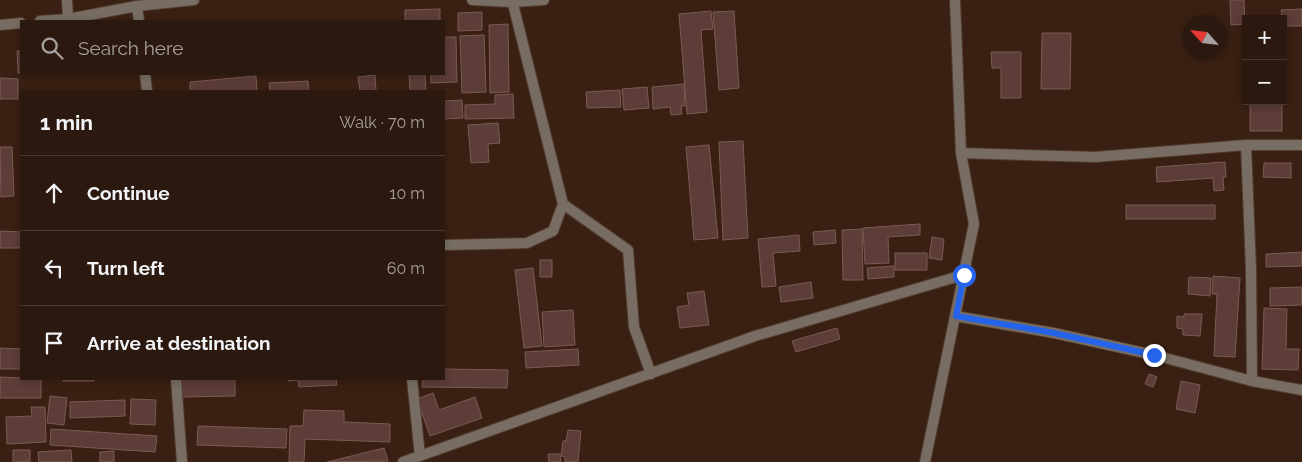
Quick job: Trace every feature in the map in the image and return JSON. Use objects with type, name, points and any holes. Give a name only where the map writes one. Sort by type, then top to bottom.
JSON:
[{"type":"street","points":[[67,0],[68,19]]},
{"type":"street","points":[[54,20],[137,6],[194,0]]},
{"type":"street","points":[[472,0],[544,0]]},
{"type":"street","points":[[924,462],[974,224],[961,153],[956,0]]},
{"type":"street","points":[[445,245],[527,243],[552,232],[563,204],[512,1]]},
{"type":"street","points":[[137,6],[139,20]]},
{"type":"street","points":[[0,25],[20,23]]},
{"type":"street","points":[[145,75],[147,90]]},
{"type":"street","points":[[961,153],[1095,157],[1246,145],[1302,144]]},
{"type":"street","points":[[1246,145],[1251,269],[1252,381]]},
{"type":"street","points":[[563,204],[628,250],[634,328],[651,374]]},
{"type":"street","points":[[403,462],[755,336],[964,275]]},
{"type":"street","points":[[956,316],[1054,333],[1154,355],[1252,381],[1302,390]]},
{"type":"street","points":[[176,380],[182,462]]},
{"type":"street","points":[[412,380],[420,456]]},
{"type":"building","points":[[1230,0],[1244,0],[1245,15],[1242,15],[1242,24],[1231,25]]},
{"type":"building","points":[[440,9],[440,20],[405,20],[405,10]]},
{"type":"building","points":[[1302,9],[1302,26],[1287,26],[1287,15],[1282,15],[1281,10]]},
{"type":"building","points":[[711,11],[713,29],[701,30],[707,112],[687,114],[679,14]]},
{"type":"building","points":[[734,11],[739,88],[719,90],[713,12]]},
{"type":"building","points":[[482,12],[482,30],[458,31],[458,13]]},
{"type":"building","points":[[508,24],[509,92],[490,93],[489,25]]},
{"type":"building","points":[[1042,33],[1071,33],[1070,89],[1041,89]]},
{"type":"building","points":[[484,35],[486,92],[462,93],[460,36]]},
{"type":"building","points":[[445,37],[456,37],[457,82],[431,83],[431,75],[445,75]]},
{"type":"building","points":[[17,51],[20,51],[20,73],[18,73]]},
{"type":"building","points":[[991,52],[1021,52],[1021,98],[1001,98],[1001,68],[992,68]]},
{"type":"building","points":[[375,75],[376,90],[360,90],[358,77]]},
{"type":"building","points":[[409,75],[425,75],[426,90],[410,90]]},
{"type":"building","points":[[256,76],[257,90],[190,90],[190,82]]},
{"type":"building","points":[[0,78],[18,79],[18,99],[0,99]]},
{"type":"building","points":[[308,81],[309,90],[270,90],[269,83]]},
{"type":"building","points":[[684,84],[685,106],[681,106],[682,114],[671,115],[670,107],[653,109],[652,87]]},
{"type":"building","points":[[647,87],[649,108],[624,110],[622,89]]},
{"type":"building","points":[[620,90],[621,107],[587,108],[586,92]]},
{"type":"building","points":[[513,94],[514,118],[465,119],[465,105],[495,104],[495,95]]},
{"type":"building","points":[[462,100],[463,118],[445,119],[445,101]]},
{"type":"building","points":[[1250,105],[1282,105],[1282,131],[1250,131]]},
{"type":"building","points":[[498,123],[500,143],[488,144],[489,162],[471,163],[468,125]]},
{"type":"building","points":[[743,141],[748,238],[723,240],[719,142]]},
{"type":"building","points":[[709,145],[718,238],[694,240],[686,147]]},
{"type":"building","points":[[0,147],[12,147],[14,196],[1,197]]},
{"type":"building","points":[[1225,162],[1226,177],[1223,177],[1224,190],[1214,191],[1213,178],[1157,182],[1156,167]]},
{"type":"building","points":[[1264,163],[1291,163],[1291,178],[1263,177]]},
{"type":"building","points":[[1126,205],[1215,205],[1215,219],[1126,219]]},
{"type":"building","points":[[920,224],[920,235],[888,237],[889,263],[865,264],[863,228]]},
{"type":"building","points":[[862,229],[863,280],[843,280],[842,230]]},
{"type":"building","points":[[835,230],[836,243],[814,245],[813,232]]},
{"type":"building","points":[[0,231],[20,232],[20,248],[0,248]]},
{"type":"building","points":[[799,235],[800,251],[773,253],[776,286],[762,287],[758,239]]},
{"type":"building","points":[[932,237],[944,239],[942,260],[929,258]]},
{"type":"building","points":[[1302,252],[1302,266],[1266,267],[1266,254]]},
{"type":"building","points":[[895,253],[927,253],[927,270],[895,270]]},
{"type":"building","points":[[540,260],[552,260],[552,277],[540,277]]},
{"type":"building","points":[[894,266],[894,277],[868,279],[867,268]]},
{"type":"building","points":[[533,268],[542,346],[524,348],[515,270]]},
{"type":"building","points":[[1213,276],[1240,278],[1235,357],[1214,356],[1217,294],[1212,294]]},
{"type":"building","points":[[1189,277],[1211,278],[1210,296],[1188,294]]},
{"type":"building","points":[[811,282],[813,298],[781,302],[779,287]]},
{"type":"building","points":[[1302,287],[1302,305],[1270,306],[1270,288]]},
{"type":"building","points":[[704,291],[709,325],[680,328],[677,307],[689,305],[687,293]]},
{"type":"building","points":[[1264,308],[1287,309],[1286,349],[1299,349],[1298,370],[1262,369]]},
{"type":"building","points":[[573,310],[575,345],[544,347],[542,312]]},
{"type":"building","points":[[1184,314],[1202,314],[1200,336],[1183,335],[1183,329],[1177,328],[1177,316],[1184,317]]},
{"type":"building","points":[[837,328],[840,339],[796,352],[792,341]]},
{"type":"building","points":[[0,348],[20,349],[20,369],[0,369]]},
{"type":"building","points":[[578,349],[579,365],[526,368],[525,352]]},
{"type":"building","points":[[445,369],[508,370],[507,388],[422,387],[423,380],[445,380]]},
{"type":"building","points":[[1149,374],[1157,377],[1153,387],[1145,384]]},
{"type":"building","points":[[0,377],[20,378],[20,380],[41,380],[41,398],[0,398]]},
{"type":"building","points":[[63,380],[94,380],[94,381]]},
{"type":"building","points":[[181,380],[235,380],[235,396],[181,397]]},
{"type":"building","points":[[298,380],[336,380],[337,385],[299,387]]},
{"type":"building","points":[[1181,381],[1200,385],[1195,413],[1176,409]]},
{"type":"building","points":[[433,393],[439,410],[475,397],[482,418],[430,436],[417,399]]},
{"type":"building","points":[[50,396],[67,398],[64,425],[47,423]]},
{"type":"building","points":[[131,399],[156,400],[155,425],[130,424]]},
{"type":"building","points":[[125,400],[125,416],[70,418],[70,402]]},
{"type":"building","points":[[31,407],[45,407],[46,442],[7,444],[6,417],[32,416]]},
{"type":"building","points":[[304,410],[344,411],[344,422],[390,424],[390,442],[305,439],[304,462],[289,462],[290,426],[303,426]]},
{"type":"building","points":[[198,426],[287,429],[286,448],[197,445]]},
{"type":"building","points":[[51,429],[157,436],[155,452],[50,445]]},
{"type":"building","points":[[568,430],[581,431],[578,462],[565,462],[565,457],[561,456],[563,441],[566,441]]},
{"type":"building","points":[[384,448],[388,461],[327,462]]},
{"type":"building","points":[[13,450],[30,450],[30,462],[13,462]]},
{"type":"building","points":[[71,450],[72,462],[39,462],[38,452]]},
{"type":"building","points":[[114,451],[114,462],[100,462],[100,452]]},
{"type":"building","points":[[548,454],[560,454],[561,462],[549,462]]},
{"type":"route","points":[[964,275],[956,316],[1054,333],[1154,355]]}]
